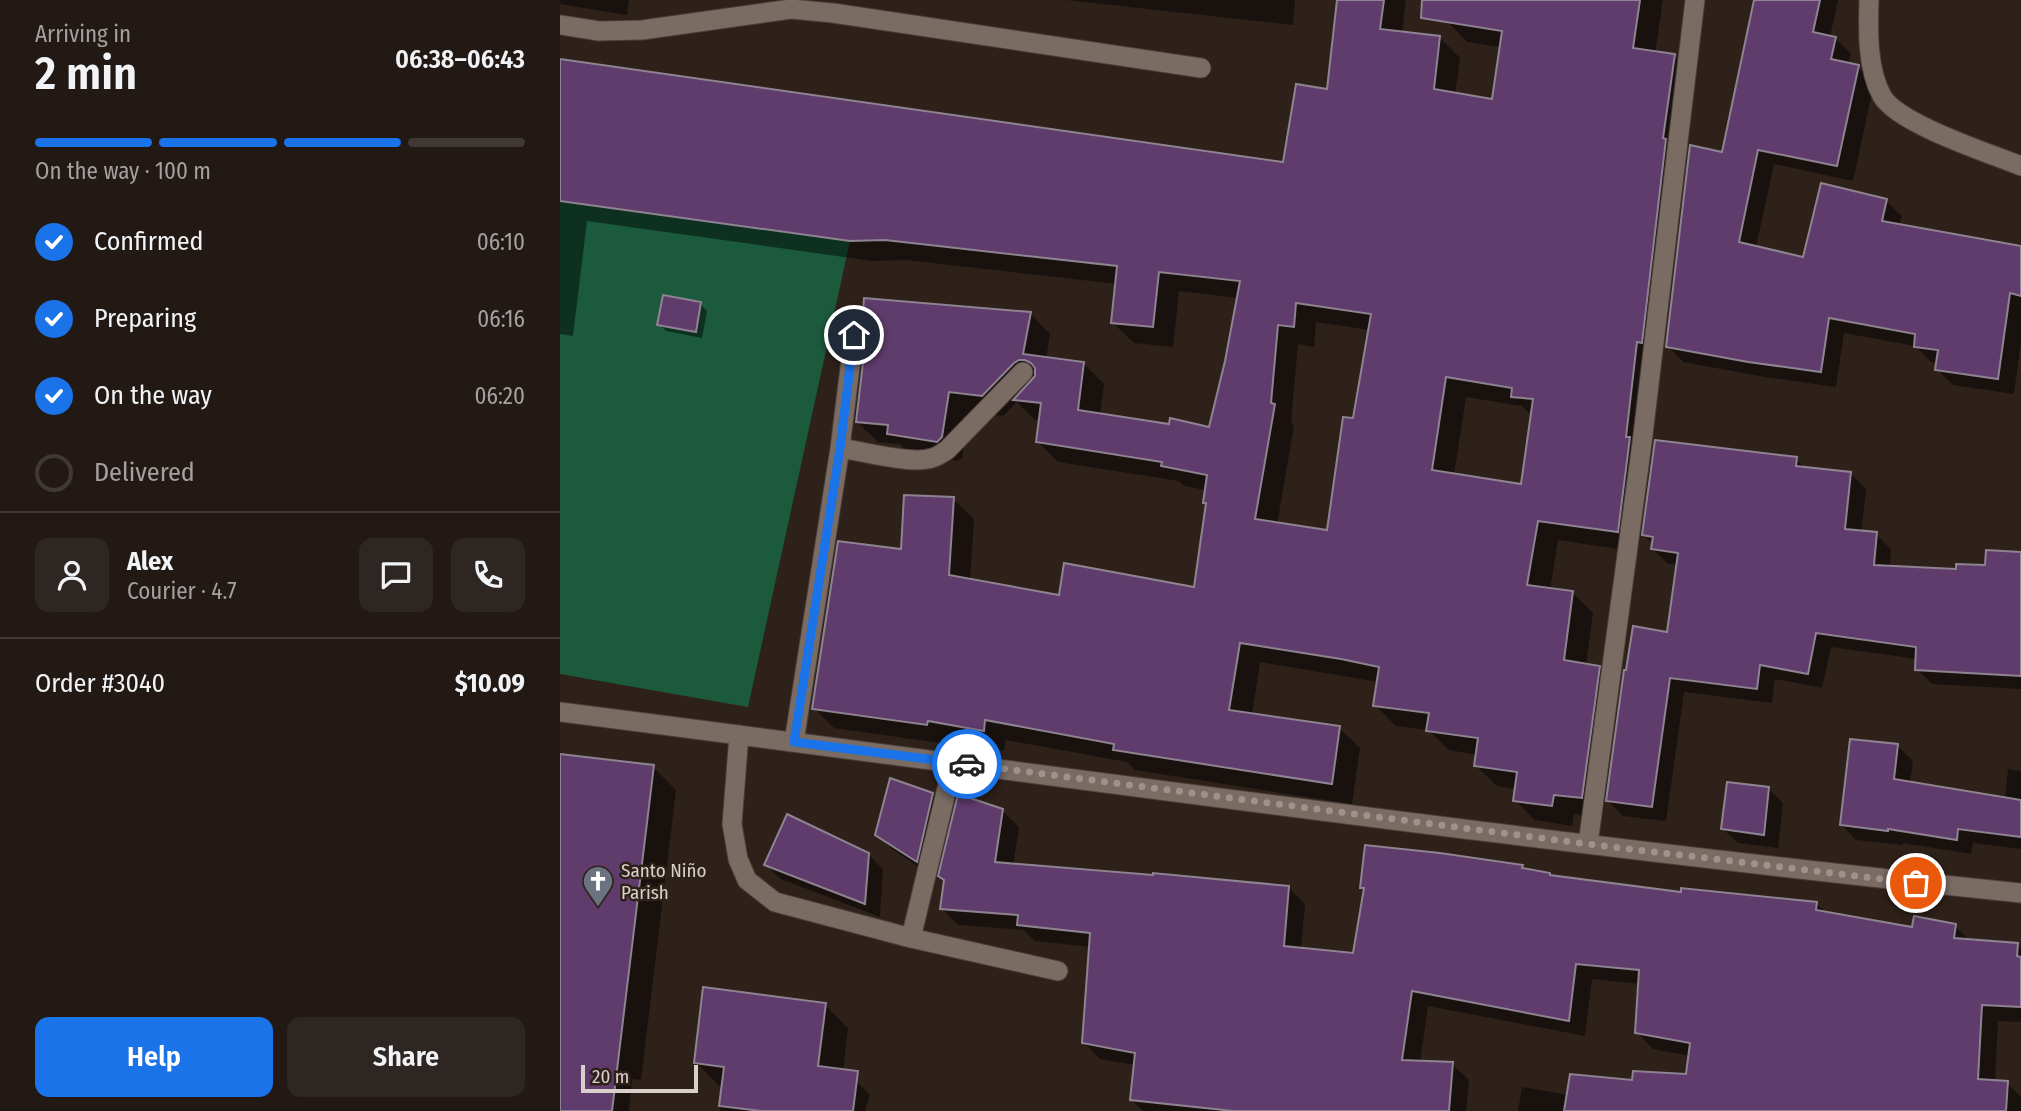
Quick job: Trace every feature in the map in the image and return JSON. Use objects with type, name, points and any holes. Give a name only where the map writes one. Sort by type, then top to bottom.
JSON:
[{"type":"street","points":[[1588,844],[1640,457],[1695,0]]},
{"type":"street","points":[[1869,0],[1874,76],[1883,98],[1908,120],[2021,166]]},
{"type":"street","points":[[560,25],[599,31],[642,30],[791,9],[1201,68]]},
{"type":"street","points":[[794,742],[840,448],[854,335]]},
{"type":"street","points":[[840,448],[919,460],[931,458],[947,450],[1024,372]]},
{"type":"street","points":[[560,712],[1588,844],[2021,893]]},
{"type":"street","points":[[739,735],[732,824],[738,859],[747,880],[775,902],[1058,971]]},
{"type":"street","points":[[911,937],[953,763]]},
{"type":"green space","points":[[560,201],[850,241],[748,707],[560,674]]},
{"type":"building","points":[[1337,0],[1384,0],[1380,29],[1440,36],[1434,89],[1492,99],[1502,31],[1421,18],[1422,0],[1640,0],[1633,48],[1675,54],[1663,138],[1666,139],[1642,343],[1637,342],[1626,437],[1630,437],[1618,532],[1538,521],[1527,585],[1573,591],[1564,660],[1600,666],[1582,798],[1554,795],[1552,806],[1513,801],[1517,772],[1474,766],[1478,738],[1426,731],[1429,713],[1373,706],[1379,667],[1240,643],[1229,710],[1340,726],[1332,784],[1113,750],[1114,744],[985,720],[984,731],[928,721],[927,725],[812,709],[838,541],[901,549],[904,495],[954,497],[949,575],[1059,595],[1064,563],[1194,587],[1206,503],[1203,503],[1207,475],[1161,466],[1162,462],[1036,442],[1041,403],[1013,400],[1035,376],[1035,368],[1025,360],[1014,363],[982,396],[949,392],[942,437],[937,442],[887,434],[888,425],[856,422],[866,337],[862,326],[864,298],[1031,312],[1023,354],[1084,362],[1078,410],[1169,424],[1170,418],[1209,427],[1240,281],[1159,272],[1153,327],[1111,323],[1117,266],[885,240],[850,241],[560,201],[560,59],[1283,162],[1296,84],[1327,89]],"holes":[[[1296,303],[1371,314],[1353,418],[1343,417],[1327,530],[1255,519],[1275,404],[1271,403],[1278,325],[1294,327]],[[1446,377],[1512,388],[1511,397],[1533,399],[1521,484],[1432,470]]]},
{"type":"building","points":[[1754,0],[1820,0],[1813,32],[1836,37],[1831,59],[1859,65],[1837,166],[1758,150],[1739,242],[1803,257],[1821,183],[1887,199],[1882,221],[2021,246],[2021,296],[2010,293],[1998,379],[1935,370],[1938,350],[1914,347],[1915,334],[1829,318],[1821,372],[1666,347],[1690,145],[1722,152]]},
{"type":"building","points":[[663,295],[701,302],[696,332],[657,325]]},
{"type":"building","points":[[1655,440],[1797,457],[1796,466],[1851,472],[1845,529],[1877,532],[1874,565],[1956,569],[1956,564],[1985,565],[1986,550],[2021,552],[2021,676],[1915,670],[1916,647],[1816,633],[1808,674],[1760,665],[1757,689],[1670,678],[1652,807],[1606,801],[1624,670],[1633,626],[1667,632],[1678,553],[1651,549],[1653,537],[1642,535]]},
{"type":"building","points":[[1850,739],[1898,744],[1894,779],[2021,800],[2021,837],[1958,829],[1957,840],[1888,829],[1840,825]]},
{"type":"building","name":"Santo Niño Parish","points":[[560,754],[654,765],[612,1111],[560,1111]]},
{"type":"building","points":[[890,778],[933,793],[917,862],[875,835]]},
{"type":"building","points":[[1727,782],[1769,787],[1764,835],[1721,829]]},
{"type":"building","points":[[958,794],[1003,809],[995,862],[1289,886],[1284,946],[1353,953],[1364,888],[1360,888],[1365,845],[1523,865],[1522,868],[1550,875],[1681,892],[1681,888],[1817,902],[1816,910],[1912,927],[1914,916],[1956,924],[1954,938],[2018,943],[2017,956],[2021,957],[2021,1007],[1982,1005],[1978,1079],[2008,1081],[2006,1111],[1564,1111],[1570,1074],[1632,1080],[1633,1071],[1686,1074],[1690,1043],[1635,1033],[1639,970],[1576,964],[1569,1021],[1412,991],[1402,1060],[1453,1062],[1449,1111],[1233,1111],[1130,1100],[1135,1053],[1082,1043],[1090,933],[1017,925],[1018,915],[940,909],[944,880],[938,876]]},
{"type":"building","points":[[787,814],[869,853],[865,904],[764,865]]},
{"type":"building","points":[[703,987],[826,1003],[818,1066],[858,1071],[853,1111],[761,1111],[719,1106],[724,1067],[694,1063]]},
{"type":"way so far","points":[[967,764],[1588,844],[1916,883]]},
{"type":"place","name":"Santo Niño Parish","points":[[598,908]]},
{"type":"route","points":[[854,335],[840,448],[794,742],[967,764]]}]
